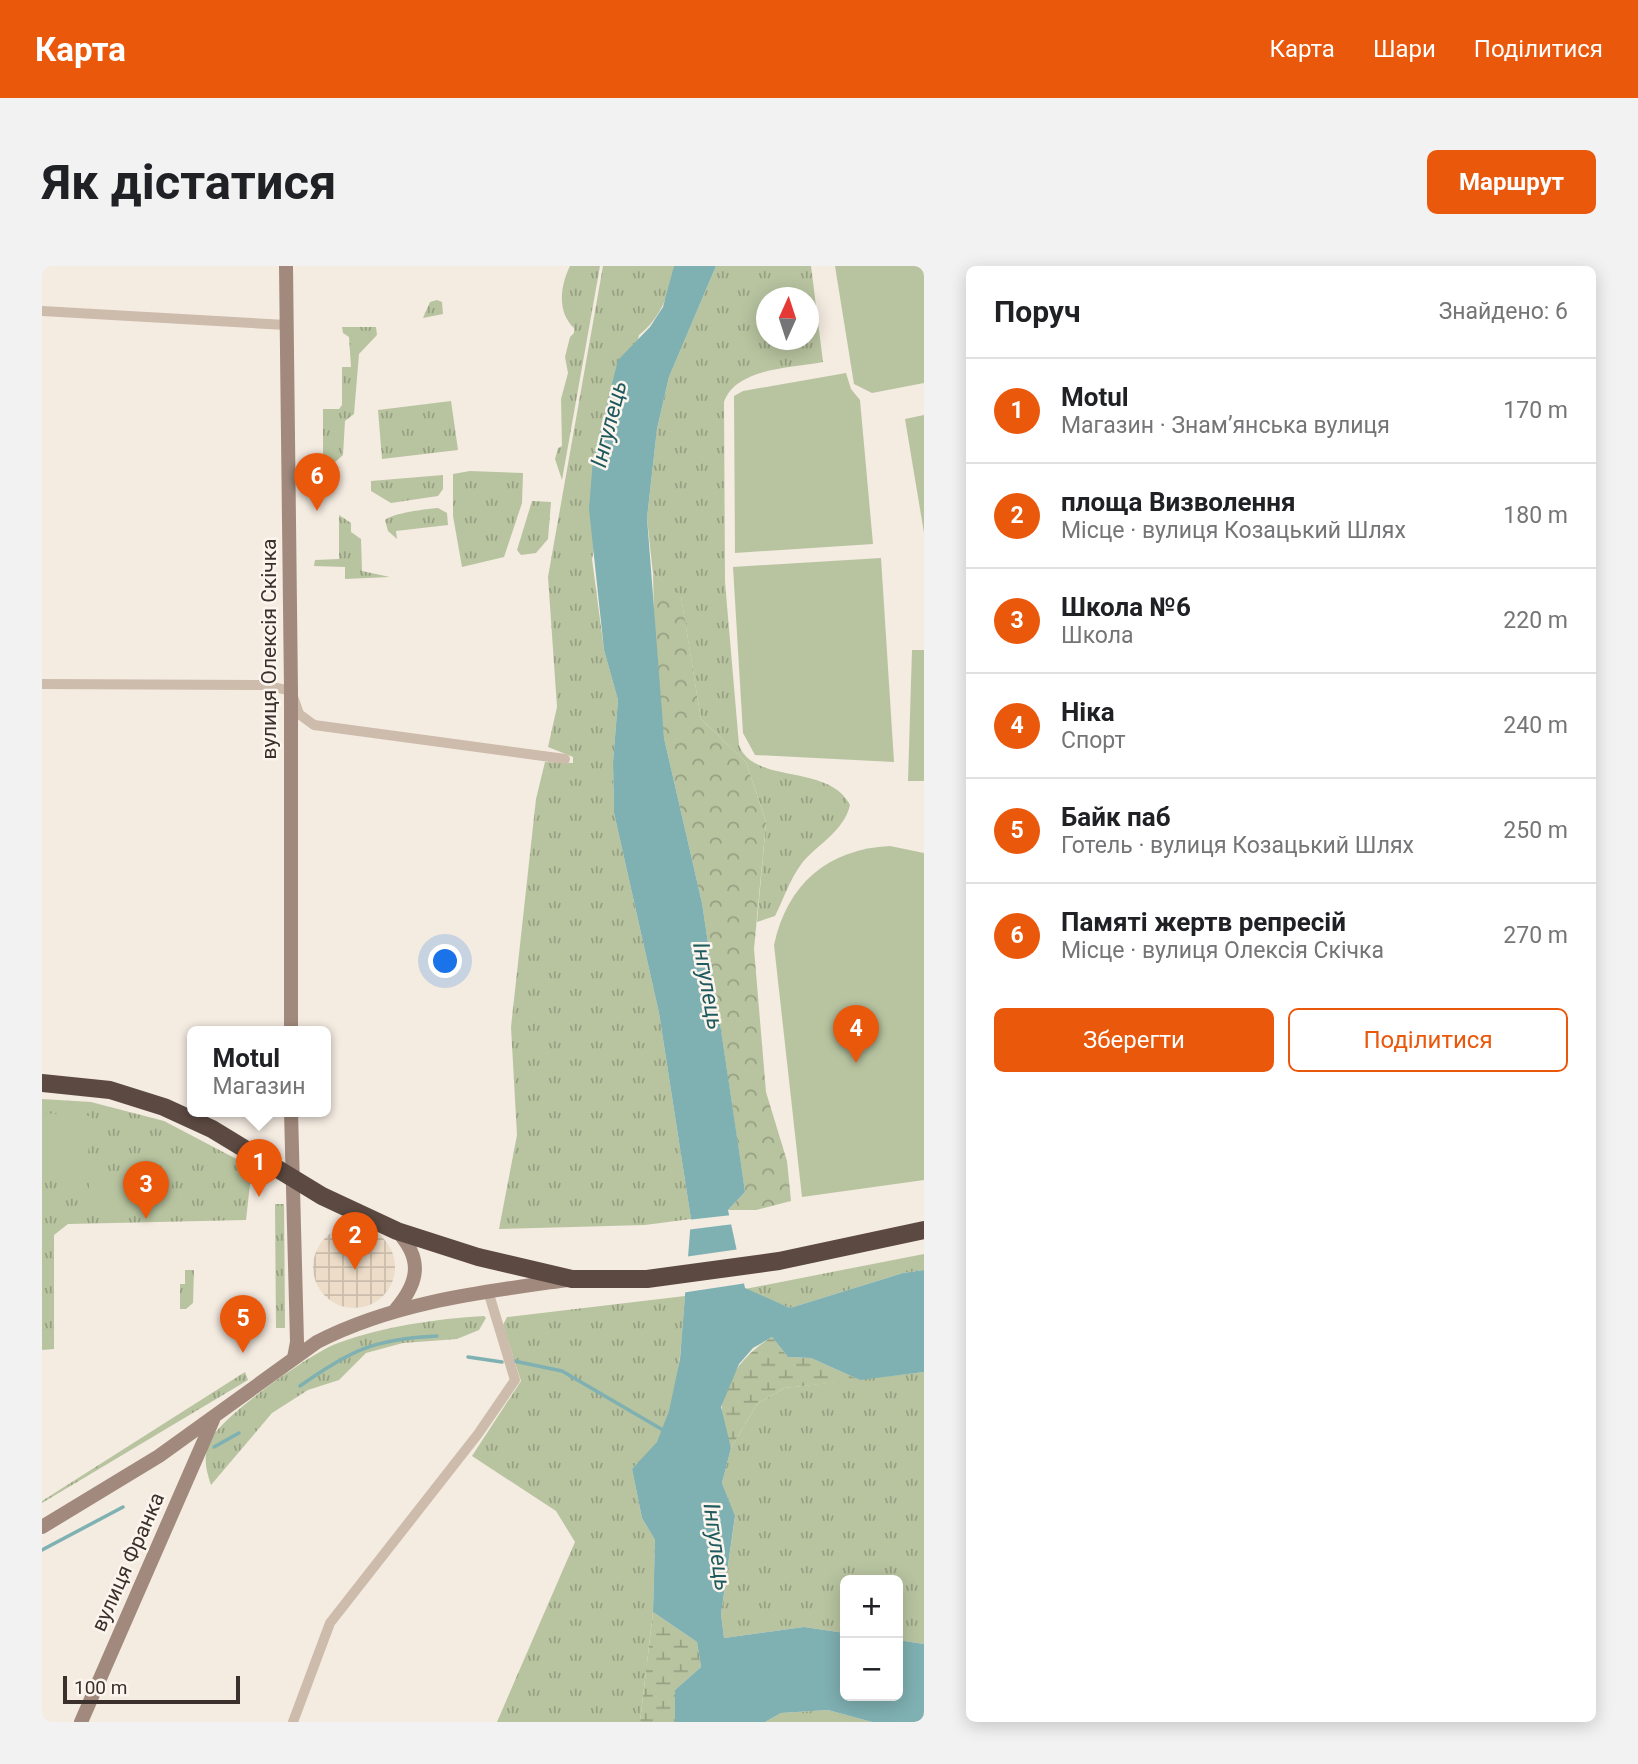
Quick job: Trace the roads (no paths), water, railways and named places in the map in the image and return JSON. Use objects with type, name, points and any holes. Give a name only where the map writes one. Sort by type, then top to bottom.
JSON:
[{"type":"highway","points":[[42,1083],[110,1090],[164,1107],[212,1129],[322,1196],[397,1231],[478,1257],[572,1279],[647,1279],[779,1261],[924,1230]]},
{"type":"street","name":"вулиця Олексія Скічка","points":[[286,266],[291,691],[291,1026]]},
{"type":"street","points":[[42,310],[286,325]]},
{"type":"street","points":[[42,684],[265,685],[291,691],[299,714],[314,725],[565,759]]},
{"type":"street","points":[[291,1117],[297,1342],[294,1358]]},
{"type":"street","points":[[396,1309],[409,1293],[415,1277],[409,1244],[397,1231]]},
{"type":"street","points":[[42,1527],[214,1419],[294,1358],[345,1328],[396,1309],[488,1291],[572,1279]]},
{"type":"street","points":[[293,1722],[330,1623],[478,1434],[515,1380],[488,1291]]},
{"type":"street","name":"вулиця Франка","points":[[81,1722],[214,1419]]},
{"type":"water","name":"Інгулець","points":[[674,266],[716,266],[669,377],[657,429],[647,518],[664,738],[702,903],[745,1192],[728,1210],[745,1288],[790,1308],[903,1273],[924,1270],[924,1372],[860,1380],[811,1358],[788,1357],[772,1337],[753,1348],[739,1364],[721,1407],[731,1448],[722,1483],[735,1516],[721,1614],[724,1638],[804,1627],[840,1632],[840,1701],[903,1701],[903,1641],[924,1644],[924,1722],[872,1722],[828,1710],[781,1713],[765,1722],[675,1722],[675,1690],[701,1667],[697,1642],[653,1612],[655,1540],[642,1518],[632,1469],[657,1442],[669,1411],[680,1359],[691,1219],[659,1013],[614,813],[613,762],[618,700],[604,650],[589,509],[593,459],[618,360],[650,327],[663,307]]},
{"type":"waterway","points":[[300,1386],[334,1363],[364,1349],[396,1340],[437,1336]]},
{"type":"waterway","points":[[468,1357],[502,1362]]},
{"type":"waterway","points":[[514,1361],[562,1371],[663,1430]]},
{"type":"waterway","points":[[214,1447],[239,1433]]},
{"type":"waterway","points":[[42,1550],[123,1507]]},
{"type":"place","name":"Памяті жертв репресій","points":[[317,511]]},
{"type":"place","name":"Ніка","points":[[856,1063]]},
{"type":"place","name":"Motul","points":[[259,1197]]},
{"type":"place","name":"Школа №6","points":[[146,1219]]},
{"type":"place","name":"площа Визволення","points":[[355,1270]]},
{"type":"place","name":"Байк паб","points":[[243,1353]]}]
